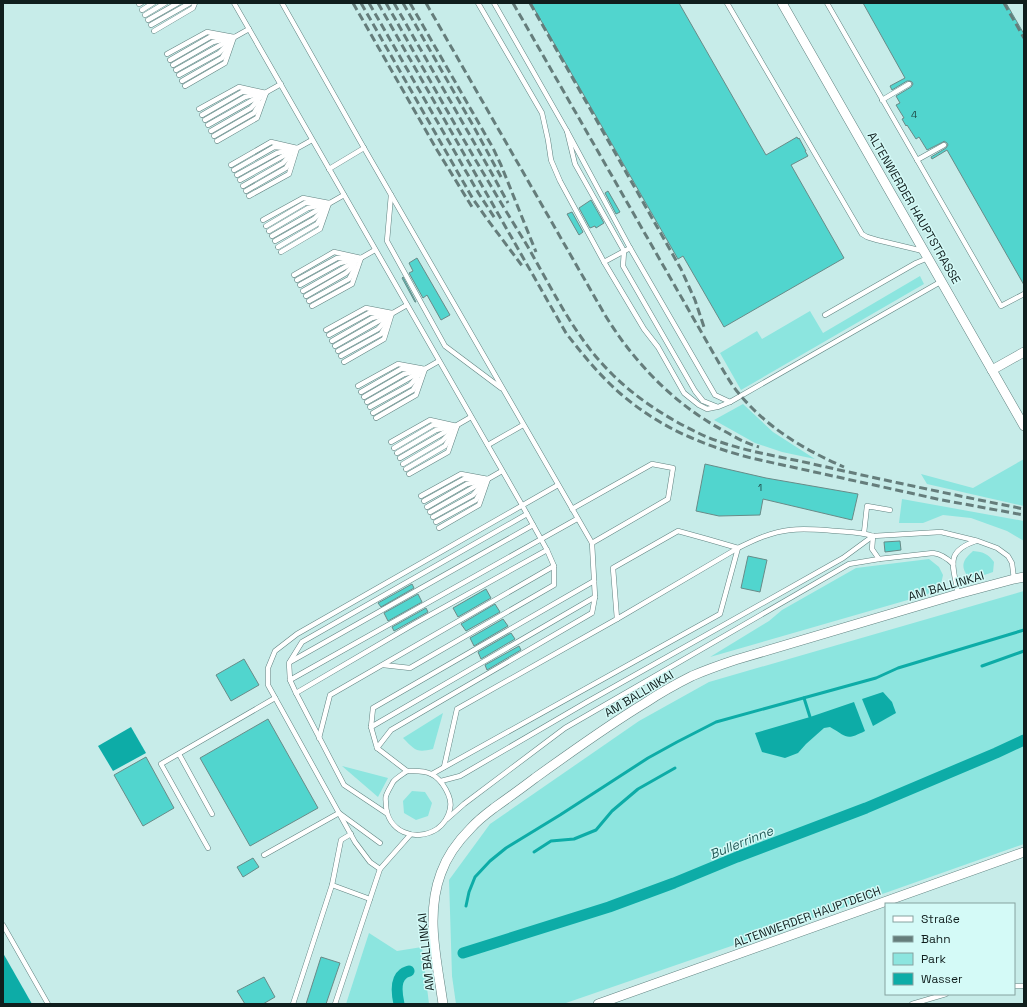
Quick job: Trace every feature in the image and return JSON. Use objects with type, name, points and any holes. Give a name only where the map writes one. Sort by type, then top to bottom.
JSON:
[{"type":"street","name":"ALTENWERDER HAUPTSTRASSE","points":[[782,3],[1024,426]]},
{"type":"street","points":[[992,370],[1024,352]]},
{"type":"street","name":"AM BALLINKAI","points":[[443,1004],[433,933],[432,914],[434,896],[441,872],[455,846],[482,817],[568,754],[614,723],[669,688],[692,676],[715,666],[735,660],[958,594],[1024,577]]},
{"type":"street","name":"ALTENWERDER HAUPTDEICH","points":[[598,1004],[1024,852]]},
{"type":"lane","points":[[142,10],[153,3]]},
{"type":"lane","points":[[145,15],[165,3]]},
{"type":"lane","points":[[148,20],[178,3]]},
{"type":"lane","points":[[151,25],[190,3]]},
{"type":"lane","points":[[154,30],[193,8],[195,3]]},
{"type":"lane","points":[[234,3],[488,445],[541,539],[554,566],[554,585],[417,664],[410,668],[382,665]]},
{"type":"lane","points":[[282,3],[592,543],[595,597],[592,614],[391,730],[377,748]]},
{"type":"lane","points":[[478,3],[542,113],[551,160],[560,181],[604,262],[644,329],[658,347],[684,393],[699,405],[707,409],[718,407],[730,402],[942,281]]},
{"type":"lane","points":[[494,3],[567,131],[630,248],[715,395],[730,402]]},
{"type":"lane","points":[[727,3],[862,234],[876,240],[926,254]]},
{"type":"lane","points":[[827,3],[1002,306],[1024,294]]},
{"type":"lane","points":[[176,70],[249,29]]},
{"type":"lane","points":[[167,54],[207,32],[234,37]]},
{"type":"lane","points":[[170,60],[210,37],[234,37]]},
{"type":"lane","points":[[173,65],[213,42],[234,37]]},
{"type":"lane","points":[[179,75],[219,53],[234,37]]},
{"type":"lane","points":[[182,81],[222,58],[234,37]]},
{"type":"lane","points":[[185,86],[225,63],[234,37]]},
{"type":"lane","points":[[208,125],[280,84]]},
{"type":"lane","points":[[882,100],[909,84]]},
{"type":"lane","points":[[199,109],[239,87],[266,93]]},
{"type":"lane","points":[[202,115],[242,92],[266,93]]},
{"type":"lane","points":[[205,120],[245,98],[266,93]]},
{"type":"lane","points":[[211,130],[251,108],[266,93]]},
{"type":"lane","points":[[214,136],[254,113],[266,93]]},
{"type":"lane","points":[[217,141],[257,118],[266,93]]},
{"type":"lane","points":[[567,131],[575,164],[624,251],[623,266],[695,391],[703,401],[718,407]]},
{"type":"lane","points":[[240,180],[312,140]]},
{"type":"lane","points":[[231,165],[271,142],[297,148]]},
{"type":"lane","points":[[917,160],[944,145]]},
{"type":"lane","points":[[234,170],[274,147],[297,148]]},
{"type":"lane","points":[[237,175],[277,153],[297,148]]},
{"type":"lane","points":[[243,186],[283,163],[297,148]]},
{"type":"lane","points":[[246,191],[286,168],[297,148]]},
{"type":"lane","points":[[249,196],[289,174],[297,148]]},
{"type":"lane","points":[[329,169],[364,148]]},
{"type":"lane","points":[[272,236],[344,195]]},
{"type":"lane","points":[[392,195],[387,241],[445,346],[504,391]]},
{"type":"lane","points":[[263,220],[302,198],[329,203]]},
{"type":"lane","points":[[266,226],[306,203],[329,203]]},
{"type":"lane","points":[[269,231],[308,208],[329,203]]},
{"type":"lane","points":[[275,241],[314,219],[329,203]]},
{"type":"lane","points":[[278,247],[317,224],[329,203]]},
{"type":"lane","points":[[281,252],[320,229],[329,203]]},
{"type":"lane","points":[[604,262],[630,248]]},
{"type":"lane","points":[[303,291],[375,250]]},
{"type":"lane","points":[[294,275],[334,252],[361,258]]},
{"type":"lane","points":[[826,315],[916,262],[926,254]]},
{"type":"lane","points":[[297,280],[337,258],[361,258]]},
{"type":"lane","points":[[300,286],[340,263],[361,258]]},
{"type":"lane","points":[[306,296],[346,273],[361,258]]},
{"type":"lane","points":[[309,301],[349,279],[361,258]]},
{"type":"lane","points":[[312,306],[352,284],[361,258]]},
{"type":"lane","points":[[335,346],[407,305]]},
{"type":"lane","points":[[326,330],[366,308],[392,313]]},
{"type":"lane","points":[[329,335],[369,313],[392,313]]},
{"type":"lane","points":[[332,340],[372,318],[392,313]]},
{"type":"lane","points":[[338,351],[378,329],[392,313]]},
{"type":"lane","points":[[341,356],[381,334],[392,313]]},
{"type":"lane","points":[[344,362],[384,339],[392,313]]},
{"type":"lane","points":[[367,402],[439,361]]},
{"type":"lane","points":[[358,386],[398,364],[425,369]]},
{"type":"lane","points":[[361,392],[401,369],[425,369]]},
{"type":"lane","points":[[364,397],[404,374],[425,369]]},
{"type":"lane","points":[[370,407],[410,385],[425,369]]},
{"type":"lane","points":[[373,412],[413,390],[425,369]]},
{"type":"lane","points":[[376,418],[416,395],[425,369]]},
{"type":"lane","points":[[400,458],[472,417]]},
{"type":"lane","points":[[391,442],[430,420],[457,426]]},
{"type":"lane","points":[[394,448],[433,425],[457,426]]},
{"type":"lane","points":[[488,445],[523,425]]},
{"type":"lane","points":[[396,453],[436,430],[457,426]]},
{"type":"lane","points":[[402,464],[442,441],[457,426]]},
{"type":"lane","points":[[406,469],[445,446],[457,426]]},
{"type":"lane","points":[[409,474],[448,452],[457,426]]},
{"type":"lane","points":[[572,509],[652,464],[673,468],[668,499],[592,543]]},
{"type":"lane","points":[[430,512],[502,471]]},
{"type":"lane","points":[[421,496],[461,474],[488,479]]},
{"type":"lane","points":[[424,502],[464,479],[488,479]]},
{"type":"lane","points":[[427,507],[467,484],[488,479]]},
{"type":"lane","points":[[433,517],[473,495],[488,479]]},
{"type":"lane","points":[[436,522],[476,500],[488,479]]},
{"type":"lane","points":[[439,528],[479,505],[488,479]]},
{"type":"lane","points":[[380,869],[370,862],[351,834],[268,685],[268,668],[275,651],[297,634],[558,485]]},
{"type":"lane","points":[[864,533],[867,506],[890,510]]},
{"type":"lane","points":[[527,514],[302,642],[289,663],[290,680],[344,785],[386,813],[395,827],[410,835],[420,836],[439,828],[464,804],[565,728],[849,564],[933,553],[939,554],[953,564]]},
{"type":"lane","points":[[290,680],[577,519]]},
{"type":"lane","points":[[289,663],[533,526]]},
{"type":"lane","points":[[444,767],[457,709],[617,619],[738,548],[768,535],[789,530],[864,533],[873,536],[941,532],[978,541],[997,548],[1008,556],[1012,562],[1014,579]]},
{"type":"lane","points":[[617,619],[613,568],[678,531],[738,548]]},
{"type":"lane","points":[[873,536],[872,549],[879,559]]},
{"type":"lane","points":[[441,781],[460,776],[587,702],[843,558],[873,536]]},
{"type":"lane","points":[[958,594],[953,564],[955,554],[965,545],[978,541]]},
{"type":"lane","points":[[432,774],[720,614],[738,548]]},
{"type":"lane","points":[[296,693],[414,624],[547,550]]},
{"type":"lane","points":[[319,738],[330,695],[554,566]]},
{"type":"lane","points":[[408,771],[377,748],[371,727],[373,708],[594,581]]},
{"type":"lane","points":[[371,727],[595,597]]},
{"type":"lane","points":[[208,848],[161,764],[275,698]]},
{"type":"lane","points":[[179,754],[212,814]]},
{"type":"lane","points":[[386,813],[386,796],[394,781],[408,771],[420,771],[432,774],[441,781],[449,795],[451,807],[447,820]]},
{"type":"lane","points":[[339,813],[380,843]]},
{"type":"lane","points":[[264,855],[339,813]]},
{"type":"lane","points":[[293,1004],[332,885],[341,840],[351,834]]},
{"type":"lane","points":[[335,1004],[380,869],[410,835]]},
{"type":"lane","points":[[332,885],[370,899]]},
{"type":"lane","points":[[3,926],[48,1004]]},
{"type":"lane","points":[[912,1004],[943,995]]},
{"type":"green space","points":[[920,276],[924,284],[741,390],[720,353],[757,331],[762,339],[810,311],[823,333]]},
{"type":"green space","points":[[743,404],[773,432],[815,459],[782,452],[755,443],[714,420]]},
{"type":"green space","points":[[1024,459],[1024,506],[927,484],[921,474],[973,488]]},
{"type":"green space","points":[[902,499],[1024,521],[1024,541],[1007,531],[971,518],[943,515],[923,523],[899,523]]},
{"type":"green space","points":[[973,551],[983,553],[990,557],[994,562],[993,572],[977,577],[968,577],[963,566],[967,557]]},
{"type":"green space","points":[[929,559],[939,567],[943,575],[941,584],[932,593],[710,657],[769,621],[782,610],[856,568]]},
{"type":"green space","points":[[1024,591],[1024,844],[563,1004],[456,1004],[452,976],[449,880],[490,824],[639,721],[709,682]]},
{"type":"green space","points":[[443,713],[433,749],[423,751],[416,750],[403,738]]},
{"type":"green space","points":[[342,766],[388,778],[378,797]]},
{"type":"green space","points":[[412,791],[425,792],[432,803],[428,816],[416,820],[404,813],[403,801]]},
{"type":"green space","points":[[369,933],[397,951],[422,947],[429,1004],[346,1004]]},
{"type":"water","points":[[883,692],[892,702],[896,713],[873,726],[862,699]]},
{"type":"water","points":[[854,702],[865,731],[850,737],[830,727],[824,728],[798,753],[785,758],[762,752],[755,733]]},
{"type":"water","points":[[131,727],[146,753],[113,771],[98,746]]},
{"type":"water","points":[[3,953],[32,1004],[3,1004]]},
{"type":"building","points":[[531,3],[679,3],[766,155],[797,137],[798,139],[799,138],[808,156],[791,165],[844,258],[724,327],[683,256],[678,259]]},
{"type":"building","points":[[863,3],[1006,3],[1024,34],[1024,285],[947,150],[932,159],[931,157],[946,148],[948,145],[947,143],[944,141],[927,150],[919,137],[916,139],[902,119],[904,118],[896,105],[900,103],[896,96],[911,87],[913,84],[910,81],[907,81],[892,90],[890,86],[905,78]]},
{"type":"building","points":[[608,191],[620,212],[616,214],[605,193]]},
{"type":"building","points":[[591,200],[604,223],[596,228],[595,226],[590,228],[579,208]]},
{"type":"building","points":[[572,212],[583,232],[579,235],[567,214]]},
{"type":"building","points":[[417,258],[450,315],[441,320],[427,295],[423,298],[409,273],[413,271],[409,263]]},
{"type":"building","points":[[403,277],[416,302],[402,278]]},
{"type":"building","points":[[705,464],[766,478],[858,494],[852,520],[763,499],[760,515],[719,516],[696,511]]},
{"type":"building","points":[[900,541],[901,550],[885,552],[884,542]]},
{"type":"building","points":[[748,556],[767,560],[760,592],[741,588]]},
{"type":"building","points":[[412,584],[414,588],[381,607],[378,603]]},
{"type":"building","points":[[486,589],[491,598],[458,617],[453,608]]},
{"type":"building","points":[[418,594],[422,602],[388,621],[384,613]]},
{"type":"building","points":[[495,604],[500,612],[466,631],[461,624]]},
{"type":"building","points":[[426,608],[428,612],[394,631],[392,627]]},
{"type":"building","points":[[503,619],[508,626],[474,646],[470,638]]},
{"type":"building","points":[[511,633],[515,639],[481,659],[478,652]]},
{"type":"building","points":[[519,646],[521,650],[487,670],[485,665]]},
{"type":"building","points":[[244,659],[259,685],[231,701],[216,675]]},
{"type":"building","points":[[268,719],[318,808],[250,846],[200,758]]},
{"type":"building","points":[[146,757],[174,808],[143,826],[114,775]]},
{"type":"building","points":[[253,858],[259,867],[243,877],[237,867]]},
{"type":"building","points":[[321,957],[340,963],[326,1004],[306,1004]]},
{"type":"building","points":[[264,977],[275,997],[263,1004],[245,1004],[237,991]]},
{"type":"waterway","points":[[466,906],[469,892],[475,877],[490,861],[506,848],[648,758],[716,722],[876,678],[898,668],[1024,630]]},
{"type":"waterway","points":[[982,666],[1024,651]]},
{"type":"waterway","points":[[804,698],[810,717]]},
{"type":"waterway","name":"Bullerrinne","points":[[463,953],[609,907],[674,883],[737,857],[866,808],[1024,740]]},
{"type":"waterway","points":[[534,852],[551,841],[574,839],[596,830],[612,811],[638,789],[675,768]]},
{"type":"waterway","name":"Bullerrinne","points":[[399,1004],[397,992],[399,980],[404,973],[409,971]]},
{"type":"railway","points":[[353,3],[437,150],[472,207]]},
{"type":"railway","points":[[361,3],[473,199],[523,267]]},
{"type":"railway","points":[[369,3],[479,194],[496,220]]},
{"type":"railway","points":[[378,3],[566,333],[592,366],[622,395],[637,407],[683,434],[733,453],[942,500],[1024,515]]},
{"type":"railway","points":[[386,3],[464,141],[525,242],[564,311],[598,360],[633,393],[656,410],[681,424],[707,437],[733,446],[892,482],[1024,509]]},
{"type":"railway","points":[[394,3],[508,203]]},
{"type":"railway","points":[[403,3],[501,177]]},
{"type":"railway","points":[[410,3],[493,148],[536,252]]},
{"type":"railway","points":[[426,3],[605,315],[617,333],[659,383],[691,410],[709,422],[747,443],[759,447]]},
{"type":"railway","points":[[513,3],[729,380],[741,396],[763,419],[788,438],[844,467]]},
{"type":"railway","points":[[530,3],[681,269],[695,300],[705,330]]},
{"type":"railway","points":[[1004,3],[1024,38]]}]
